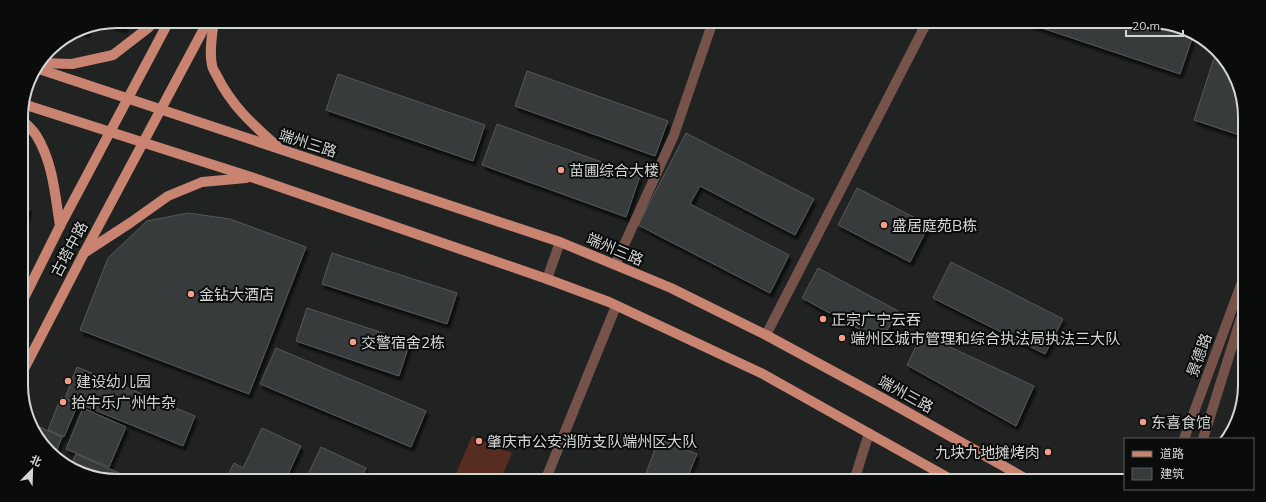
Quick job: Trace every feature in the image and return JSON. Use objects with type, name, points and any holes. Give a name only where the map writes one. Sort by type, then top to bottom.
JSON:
[{"type":"main road","points":[[46,63],[72,64],[113,54],[148,28]]},
{"type":"main road","name":"古塔中路","points":[[28,290],[60,226],[165,28]]},
{"type":"main road","name":"古塔中路","points":[[28,361],[83,254],[204,28]]},
{"type":"main road","points":[[213,28],[211,44],[212,66],[220,83],[250,123],[282,150]]},
{"type":"main road","name":"端州三路","points":[[42,70],[560,242],[671,288],[766,336],[884,399],[1018,474]]},
{"type":"main road","points":[[29,106],[250,177],[547,279],[616,306],[763,374],[942,474]]},
{"type":"main road","points":[[28,127],[35,135],[47,159],[54,184],[60,226]]},
{"type":"main road","points":[[83,254],[168,196],[202,182],[250,177]]},
{"type":"street","points":[[615,265],[674,135],[711,28]]},
{"type":"street","points":[[766,336],[924,28]]},
{"type":"street","points":[[547,279],[560,242]]},
{"type":"street","name":"景德路","points":[[1184,438],[1238,293]]},
{"type":"street","points":[[548,474],[616,306]]},
{"type":"street","name":"景德路","points":[[1203,438],[1238,328]]},
{"type":"street","points":[[856,474],[869,433]]},
{"type":"shaded area","points":[[472,436],[512,453],[503,474],[456,474]]},
{"type":"building","points":[[1042,28],[1149,28],[1172,31],[1192,39],[1180,74]]},
{"type":"building","points":[[1215,57],[1226,73],[1235,94],[1238,117],[1238,135],[1194,120]]},
{"type":"building","points":[[527,71],[668,121],[655,156],[515,106]]},
{"type":"building","points":[[338,74],[485,125],[473,161],[326,110]]},
{"type":"building","name":"苗圃综合大楼","points":[[497,124],[640,176],[626,217],[482,165]]},
{"type":"building","points":[[686,133],[814,199],[795,235],[700,186],[690,204],[789,255],[770,293],[638,225]]},
{"type":"building","name":"盛居庭苑B栋","points":[[857,188],[929,225],[910,262],[838,225]]},
{"type":"building","name":"金钻大酒店","points":[[188,213],[230,219],[306,247],[249,394],[80,330],[108,258],[147,221]]},
{"type":"building","points":[[332,253],[457,293],[447,324],[322,284]]},
{"type":"building","points":[[951,262],[1063,319],[1045,354],[933,298]]},
{"type":"building","points":[[818,268],[898,311],[881,341],[802,298]]},
{"type":"building","name":"交警宿舍2栋","points":[[307,308],[410,342],[399,376],[296,341]]},
{"type":"building","points":[[922,334],[1034,386],[1016,426],[907,365]]},
{"type":"building","points":[[276,348],[426,411],[411,447],[260,384]]},
{"type":"building","points":[[77,367],[195,416],[183,446],[65,398]]},
{"type":"building","points":[[61,397],[78,404],[64,437],[48,430]]},
{"type":"building","points":[[83,408],[126,427],[109,467],[66,449]]},
{"type":"building","points":[[38,426],[62,437],[57,451],[50,444]]},
{"type":"building","points":[[262,428],[301,446],[288,474],[228,474],[234,463],[243,468]]},
{"type":"building","points":[[659,439],[697,454],[689,474],[646,474]]},
{"type":"building","points":[[321,447],[366,468],[363,474],[308,474]]},
{"type":"building","points":[[76,454],[121,474],[94,471],[72,462]]},
{"type":"place","name":"苗圃综合大楼","points":[[561,170]]},
{"type":"place","name":"盛居庭苑B栋","points":[[884,225]]},
{"type":"place","name":"金钻大酒店","points":[[191,294]]},
{"type":"place","name":"正宗广宁云吞","points":[[823,319]]},
{"type":"place","name":"端州区城市管理和综合执法局执法三大队","points":[[842,338]]},
{"type":"place","name":"交警宿舍2栋","points":[[353,342]]},
{"type":"place","name":"建设幼儿园","points":[[68,381]]},
{"type":"place","name":"拾牛乐广州牛杂","points":[[63,402]]},
{"type":"place","name":"东喜食馆","points":[[1143,422]]},
{"type":"place","name":"肇庆市公安消防支队端州区大队","points":[[479,441]]},
{"type":"place","name":"九块九地摊烤肉","points":[[1048,452]]}]
